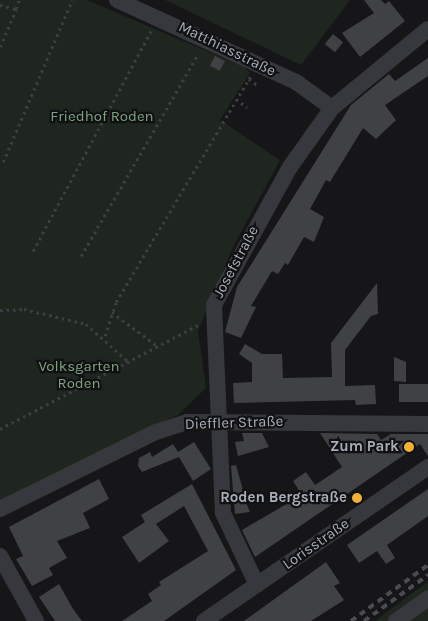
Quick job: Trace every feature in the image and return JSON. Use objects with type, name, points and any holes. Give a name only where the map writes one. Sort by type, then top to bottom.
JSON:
[{"type":"street","name":"Matthiasstraße","points":[[117,0],[159,16],[296,82],[332,108]]},
{"type":"street","name":"Josefstraße","points":[[257,585],[223,513],[212,318],[222,286],[248,238],[332,108],[428,29]]},
{"type":"street","name":"Dieffler Straße","points":[[0,509],[156,432],[187,422],[428,424]]},
{"type":"street","name":"Lorisstraße","points":[[204,621],[428,468]]},
{"type":"street","points":[[0,556],[36,621]]},
{"type":"street","points":[[396,621],[428,599]]},
{"type":"path","points":[[0,47],[19,0]]},
{"type":"path","points":[[3,162],[72,0]]},
{"type":"path","points":[[0,5],[16,9]]},
{"type":"path","points":[[33,252],[159,16]]},
{"type":"path","points":[[81,256],[205,39]]},
{"type":"path","points":[[105,336],[112,312],[236,99],[249,79],[259,86]]},
{"type":"path","points":[[236,99],[247,107]]},
{"type":"path","points":[[0,310],[24,309],[74,320],[105,336],[130,363]]},
{"type":"path","points":[[112,312],[156,344]]},
{"type":"path","points":[[0,429],[130,363],[156,344],[212,318]]},
{"type":"green space","points":[[0,0],[87,0],[244,67],[250,73],[220,120],[280,160],[234,245],[198,331],[206,388],[178,415],[0,502]]},
{"type":"green space","points":[[165,0],[350,0],[301,65]]},
{"type":"green space","points":[[428,582],[428,621],[375,621],[416,590]]},
{"type":"building","points":[[364,0],[381,0],[385,4],[389,1],[405,21],[360,57],[342,33],[374,13]]},
{"type":"building","points":[[333,34],[343,42],[335,52],[325,44]]},
{"type":"building","points":[[215,56],[225,61],[220,71],[210,66]]},
{"type":"building","points":[[428,58],[428,76],[385,105],[396,120],[376,139],[363,128],[330,182],[326,180],[310,209],[324,217],[314,242],[304,237],[288,265],[285,263],[278,274],[272,271],[251,306],[256,307],[241,338],[225,332],[237,287],[351,105],[389,74],[395,81]]},
{"type":"building","points":[[377,283],[378,314],[371,316],[345,350],[345,386],[375,385],[376,404],[356,405],[355,400],[234,403],[233,383],[252,382],[252,363],[239,354],[245,344],[262,354],[282,354],[283,378],[332,377],[331,343]]},
{"type":"building","points":[[394,357],[406,362],[406,382],[394,381]]},
{"type":"building","points":[[399,384],[428,384],[428,402],[399,402]]},
{"type":"building","points":[[242,433],[262,433],[269,447],[238,456],[235,442],[244,441]]},
{"type":"building","points":[[320,433],[377,434],[381,440],[391,434],[428,434],[428,456],[420,444],[255,557],[242,530],[302,495],[293,481],[306,472],[315,485],[342,467]]},
{"type":"building","points":[[194,442],[211,469],[193,481],[179,457],[142,472],[138,466],[139,458],[150,452],[152,457],[173,444],[178,452]]},
{"type":"building","points":[[236,465],[250,512],[235,514],[231,466]]},
{"type":"building","points":[[99,479],[109,499],[83,513],[90,528],[57,541],[67,558],[49,568],[53,575],[32,586],[16,559],[23,556],[9,527]]},
{"type":"building","points":[[192,484],[236,570],[164,621],[122,621],[152,601],[148,594],[161,585],[159,582],[208,551],[184,506],[156,524],[169,541],[139,563],[122,537],[145,522],[141,515]]},
{"type":"building","points":[[428,489],[428,516],[387,545],[395,558],[386,564],[377,551],[359,563],[347,545]]},
{"type":"building","points":[[326,562],[340,583],[334,586],[344,600],[311,621],[244,621]]},
{"type":"building","points":[[59,584],[82,621],[55,621],[39,597]]},
{"type":"railway","points":[[351,621],[428,565]]},
{"type":"railway","points":[[364,621],[428,575]]},
{"type":"place","name":"Zum Park","points":[[409,447]]},
{"type":"place","name":"Roden Bergstraße","points":[[357,498]]},
{"type":"park label","name":"Friedhof Roden","points":[[102,117]]},
{"type":"park label","name":"Volksgarten Roden","points":[[79,374]]}]
